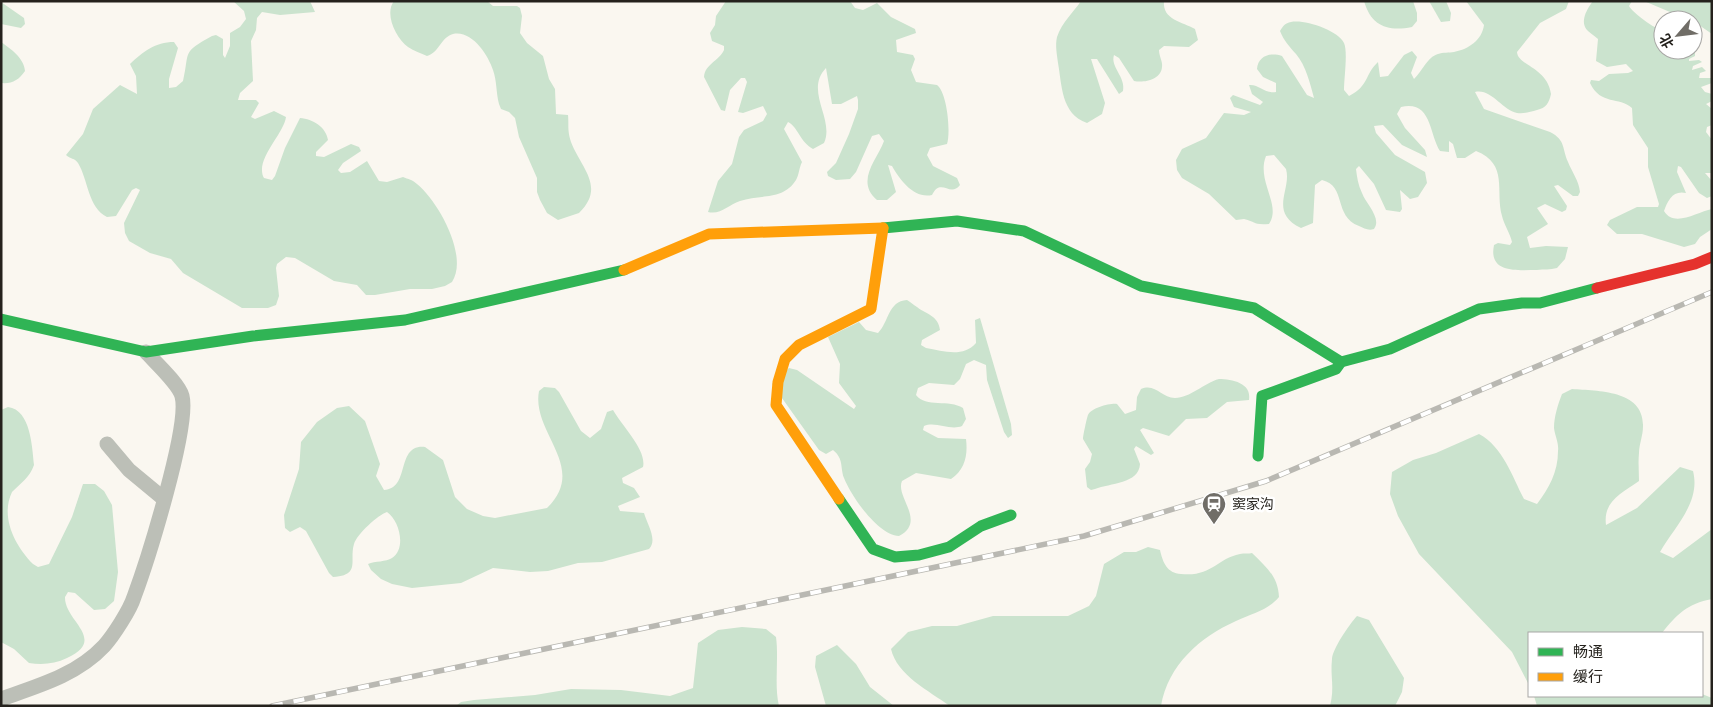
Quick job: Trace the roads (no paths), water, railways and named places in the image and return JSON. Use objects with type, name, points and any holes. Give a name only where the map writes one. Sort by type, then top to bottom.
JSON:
[{"type":"street","points":[[1,319],[146,352],[253,336],[405,320],[632,268],[648,258],[710,234],[883,228],[957,221],[1024,231],[1141,286],[1254,308],[1341,362]]},
{"type":"street","points":[[883,228],[871,309],[794,347],[785,358],[779,373],[776,405],[872,550],[895,557],[934,551],[949,547],[981,526],[1011,515]]},
{"type":"street","points":[[1258,456],[1262,396],[1336,369],[1341,362],[1390,349],[1479,309],[1522,303],[1540,303],[1644,275],[1695,264],[1712,257]]},
{"type":"street","points":[[1,699],[61,677],[81,666],[105,645],[134,600],[164,499],[184,413],[182,394],[146,352]]},
{"type":"street","points":[[107,444],[130,470],[164,499]]},
{"type":"railway","points":[[272,706],[1084,536],[1266,481],[1712,292]]},
{"type":"place","name":"窦家沟","points":[[1214,525]]}]
